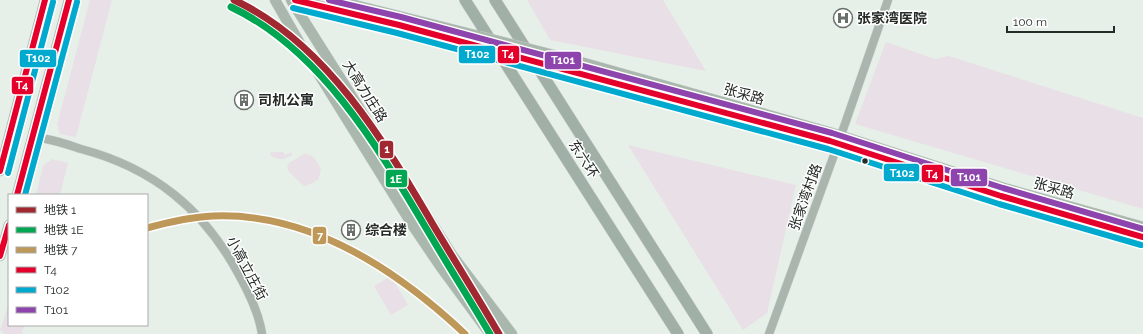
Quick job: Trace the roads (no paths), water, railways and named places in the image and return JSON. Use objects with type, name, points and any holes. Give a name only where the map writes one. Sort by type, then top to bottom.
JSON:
[{"type":"highway","name":"东六环","points":[[465,0],[678,334]]},
{"type":"highway","name":"东六环","points":[[495,0],[707,334]]},
{"type":"main road","points":[[0,171],[45,0]]},
{"type":"main road","points":[[17,194],[69,0]]},
{"type":"main road","points":[[275,0],[302,47],[414,229],[490,334]]},
{"type":"main road","name":"大高力庄路","points":[[290,0],[315,37],[452,255],[512,334]]},
{"type":"main road","name":"张采路","points":[[295,0],[400,25],[581,74],[839,140],[1001,196],[1143,237]]},
{"type":"main road","name":"张采路","points":[[334,0],[577,61],[839,140],[1143,227]]},
{"type":"main road","points":[[302,47],[301,41],[303,38],[307,35],[315,37]]},
{"type":"main road","points":[[0,256],[8,228]]},
{"type":"street","name":"张家湾村路","points":[[769,334],[888,0]]},
{"type":"street","name":"小高立庄街","points":[[31,140],[45,138],[104,155],[130,166],[156,180],[183,201],[218,239],[235,267],[253,303],[262,334]]},
{"type":"metro line","name":"1","points":[[234,0],[267,19],[298,42],[351,98],[396,163],[499,334]]},
{"type":"metro line","name":"1E","points":[[231,7],[264,26],[293,49],[320,75],[345,105],[390,168],[490,334]]},
{"type":"metro line","name":"7","points":[[148,228],[196,217],[249,217],[284,224],[318,235],[381,267],[439,310],[465,334]]},
{"type":"place","name":"张家湾医院","points":[[843,18]]},
{"type":"place","name":"司机公寓","points":[[244,100]]},
{"type":"place","name":"综合楼","points":[[351,230]]}]
